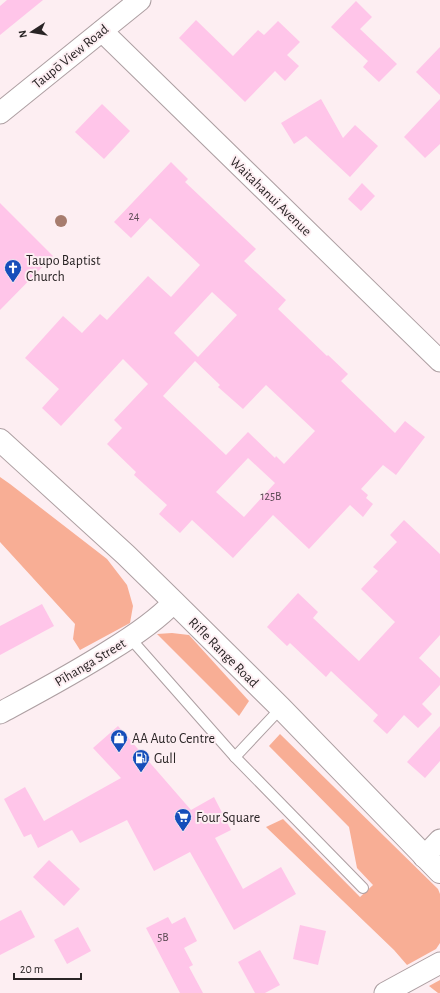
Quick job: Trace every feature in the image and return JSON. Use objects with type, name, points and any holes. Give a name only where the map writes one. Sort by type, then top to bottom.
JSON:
[{"type":"street","name":"Taupō View Road","points":[[0,113],[140,0]]},
{"type":"street","name":"Waitahanui Avenue","points":[[102,31],[440,361]]},
{"type":"street","name":"Rifle Range Road","points":[[0,440],[126,555],[174,602],[281,708],[440,872]]},
{"type":"street","name":"Pīhanga Street","points":[[0,713],[75,672],[130,638],[162,615],[174,602]]},
{"type":"street","points":[[424,856],[440,840]]},
{"type":"street","points":[[385,993],[440,963]]},
{"type":"lane","points":[[130,638],[235,757],[362,888]]},
{"type":"lane","points":[[235,757],[281,708]]},
{"type":"shaded area","points":[[0,477],[107,559],[127,585],[133,606],[130,623],[80,650],[73,639],[75,624],[0,542]]},
{"type":"shaded area","points":[[172,633],[189,635],[249,701],[239,716],[157,634]]},
{"type":"shaded area","points":[[280,734],[438,889],[440,894],[440,943],[436,949],[407,965],[394,950],[266,827],[283,819],[360,897],[373,885],[357,868],[349,827],[269,746]]},
{"type":"shaded area","points":[[440,980],[440,993],[438,993],[429,986]]},
{"type":"building","points":[[7,0],[43,0],[0,35],[0,6]]},
{"type":"building","points":[[356,1],[372,17],[360,29],[397,64],[379,82],[363,67],[368,61],[331,27]]},
{"type":"building","points":[[196,20],[233,56],[258,30],[264,35],[278,21],[300,42],[287,55],[299,66],[285,81],[275,71],[245,102],[179,38]]},
{"type":"building","points":[[440,47],[440,95],[416,72]]},
{"type":"building","points":[[321,99],[343,138],[355,125],[378,146],[350,177],[306,136],[294,144],[281,123]]},
{"type":"building","points":[[440,99],[440,144],[425,158],[404,137]]},
{"type":"building","points":[[102,104],[130,131],[104,159],[75,132]]},
{"type":"building","points":[[171,162],[188,179],[185,182],[256,249],[244,261],[286,300],[278,309],[348,374],[341,381],[395,433],[405,421],[425,437],[396,475],[383,465],[361,489],[368,495],[366,498],[373,504],[363,517],[350,505],[309,549],[273,515],[233,558],[192,520],[180,533],[159,514],[167,505],[134,475],[136,472],[107,444],[122,428],[114,420],[148,384],[123,359],[61,426],[42,408],[59,389],[25,358],[63,316],[82,333],[100,314],[107,320],[148,276],[171,297],[200,265],[150,218],[131,238],[114,222]],"holes":[[[212,292],[237,315],[198,357],[174,333]],[[195,361],[220,385],[218,387],[243,409],[266,385],[315,431],[284,464],[276,456],[275,458],[248,432],[226,455],[163,396]],[[248,458],[275,483],[244,517],[216,492]]]},
{"type":"building","points":[[362,183],[375,196],[361,211],[348,199]]},
{"type":"building","name":"Taupo Baptist Church","points":[[0,203],[53,256],[0,310]]},
{"type":"building","points":[[404,520],[440,554],[440,635],[419,658],[440,678],[440,685],[422,704],[432,714],[418,728],[404,715],[387,734],[373,721],[378,715],[331,671],[326,677],[290,643],[287,646],[267,627],[298,593],[318,612],[313,618],[359,661],[395,622],[361,589],[378,571],[373,567],[397,542],[390,535]]},
{"type":"building","points":[[42,604],[54,626],[0,655],[0,626]]},
{"type":"building","points":[[118,726],[191,810],[214,797],[231,830],[215,838],[243,889],[281,867],[296,894],[234,930],[190,852],[154,871],[127,820],[80,843],[72,830],[38,848],[31,834],[24,837],[4,799],[25,787],[44,821],[121,778],[93,748]]},
{"type":"building","points":[[440,726],[440,761],[425,778],[407,762]]},
{"type":"building","points":[[49,860],[80,889],[64,906],[33,877]]},
{"type":"building","points":[[21,910],[35,937],[0,955],[0,921]]},
{"type":"building","points":[[168,917],[172,924],[185,917],[197,941],[184,948],[193,965],[189,967],[203,993],[180,993],[146,928]]},
{"type":"building","points":[[300,925],[326,931],[318,965],[293,959]]},
{"type":"building","points":[[78,927],[91,951],[67,964],[54,940]]},
{"type":"building","points":[[260,950],[280,985],[265,993],[255,993],[238,962]]},
{"type":"place","name":"Taupo Baptist Church","points":[[13,283]]},
{"type":"place","name":"AA Auto Centre","points":[[119,753]]},
{"type":"place","name":"Gull","points":[[141,773]]},
{"type":"place","name":"Four Square","points":[[183,832]]}]
